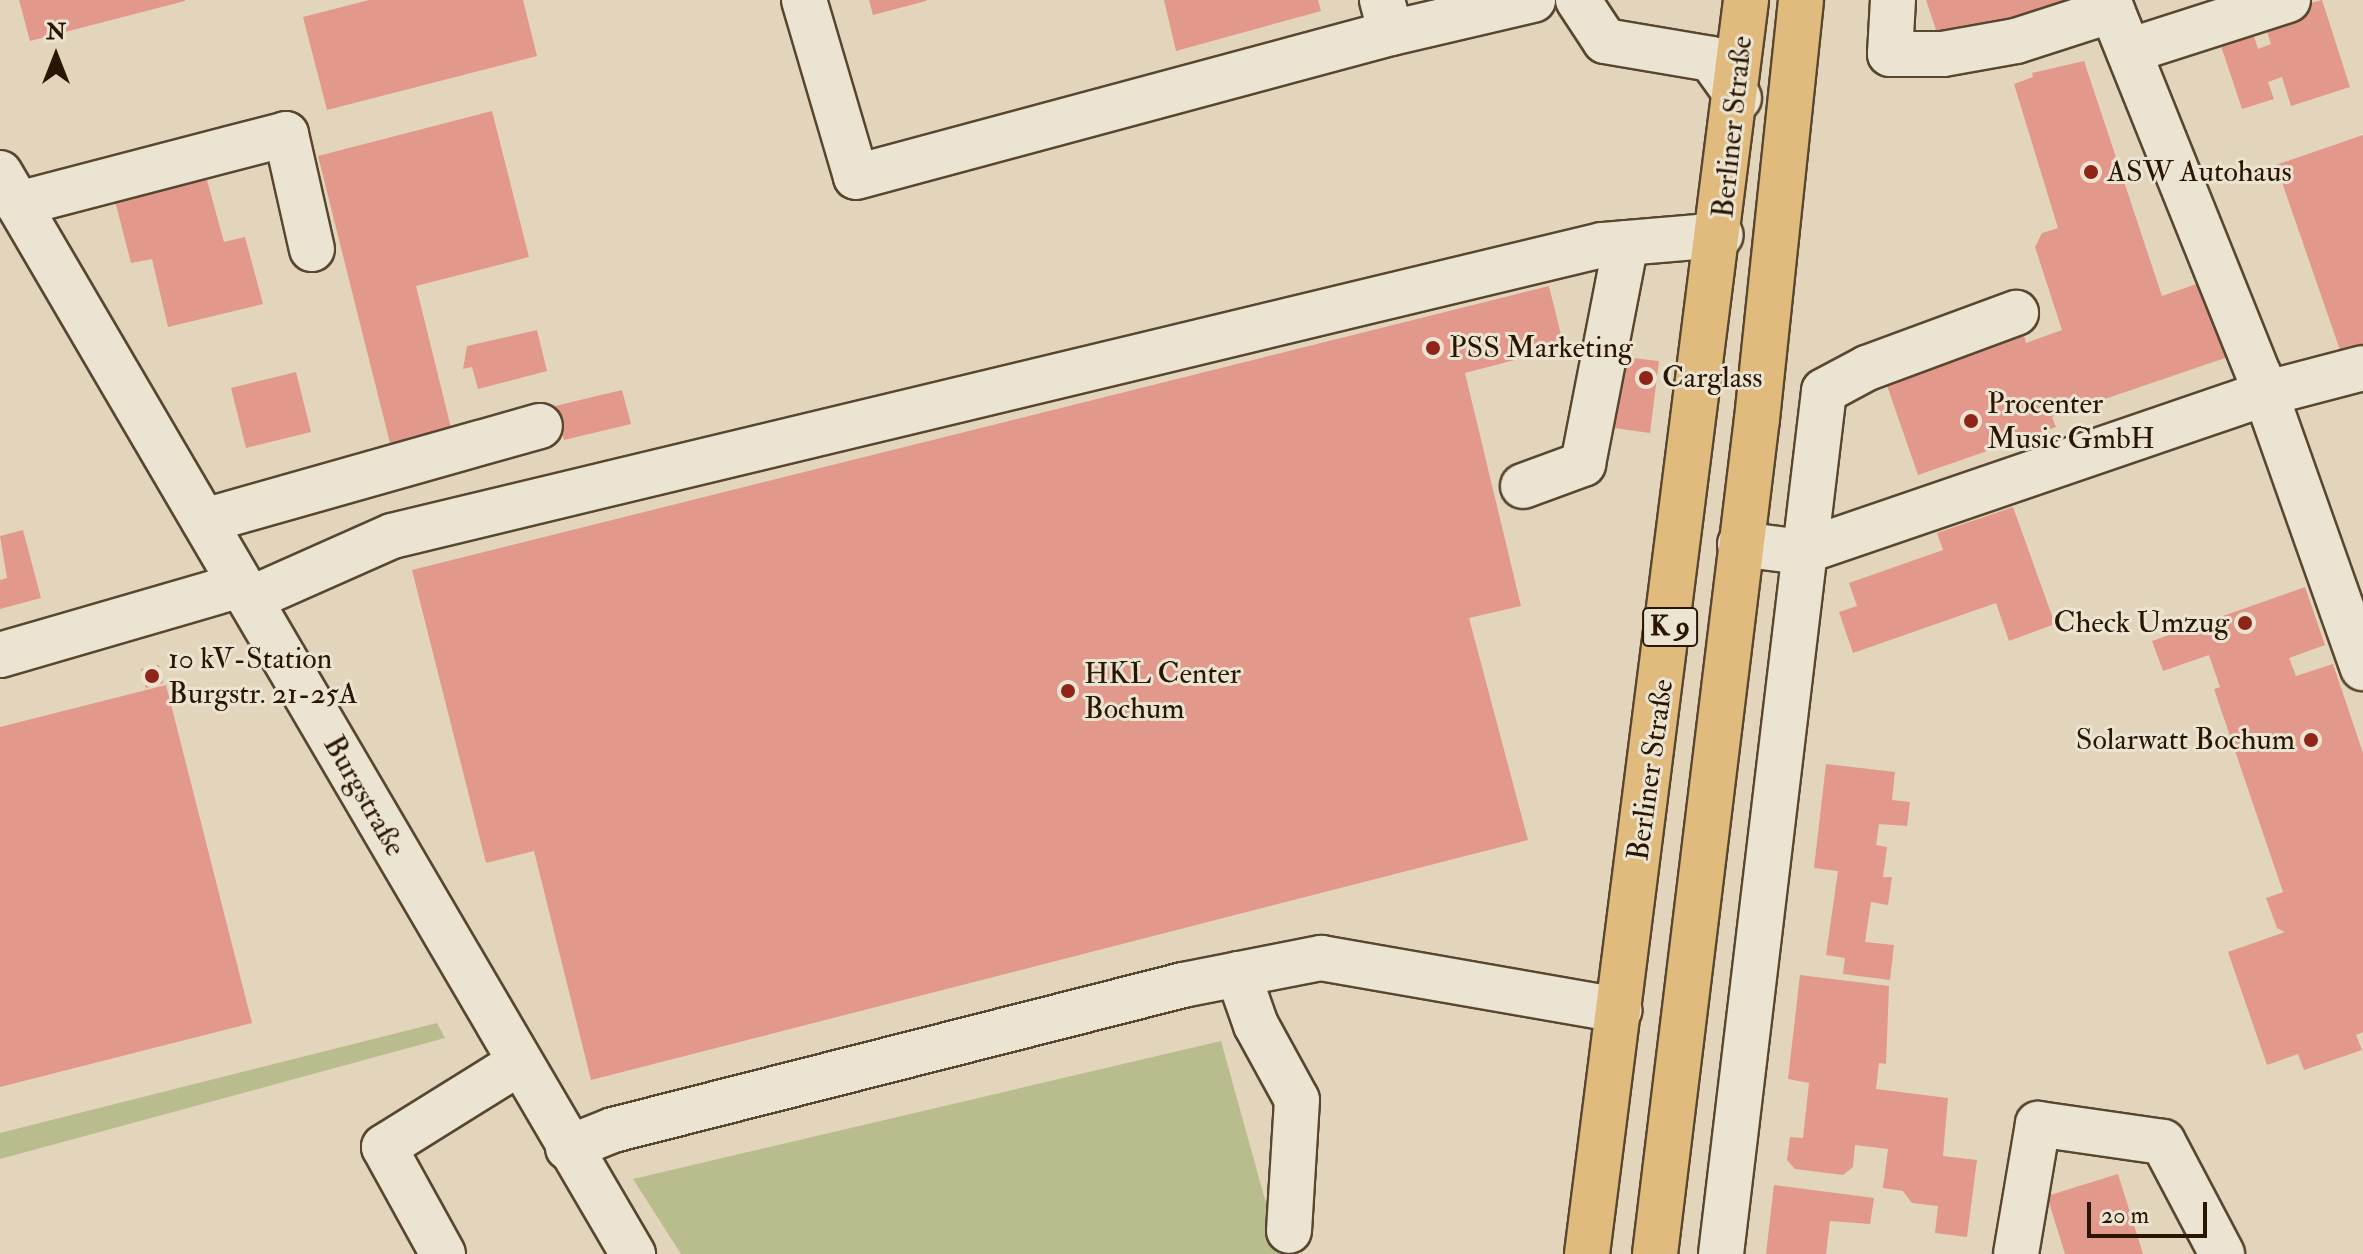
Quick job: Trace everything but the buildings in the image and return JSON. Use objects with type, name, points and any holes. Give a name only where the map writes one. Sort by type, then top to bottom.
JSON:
[{"type":"main road","name":"Berliner Straße","points":[[1587,1254],[1739,98],[1746,0]]},
{"type":"main road","name":"Berliner Straße","points":[[1655,1254],[1801,0]]},
{"type":"street","points":[[804,0],[856,177],[1386,17],[1533,0]]},
{"type":"street","points":[[1578,0],[1605,41],[1711,59],[1739,98]]},
{"type":"street","points":[[1893,0],[1890,54],[1943,54],[2016,41],[2108,5],[2264,394],[2363,668]]},
{"type":"street","points":[[2129,51],[2288,0]]},
{"type":"street","points":[[9,188],[286,134],[312,249]]},
{"type":"street","name":"Burgstraße","points":[[9,188],[568,1148],[633,1254]]},
{"type":"street","points":[[0,655],[245,592],[392,536],[1626,243],[1721,235]]},
{"type":"street","points":[[1523,486],[1583,464],[1626,243]]},
{"type":"street","points":[[1721,1254],[1802,552],[1824,391],[1867,368],[2016,313]]},
{"type":"street","points":[[1740,544],[1802,552],[2264,394],[2362,370]]},
{"type":"street","points":[[204,521],[540,426]]},
{"type":"street","points":[[568,1148],[613,1130],[1238,974],[1321,958],[1620,1010]]},
{"type":"street","points":[[1238,974],[1256,1025],[1297,1100],[1289,1231]]},
{"type":"street","points":[[443,1254],[384,1147],[519,1063]]},
{"type":"street","points":[[2016,1254],[2038,1124],[2163,1142],[2222,1254]]},
{"type":"green space","points":[[437,1023],[445,1038],[0,1159],[0,1133]]},
{"type":"green space","points":[[1221,1041],[1280,1254],[681,1254],[633,1179]]},
{"type":"place","name":"ASW Autohaus","points":[[2091,172]]},
{"type":"place","name":"PSS Marketing","points":[[1433,348]]},
{"type":"place","name":"Carglass","points":[[1646,378]]},
{"type":"place","name":"Procenter Music GmbH","points":[[1971,421]]},
{"type":"place","name":"Check Umzug","points":[[2245,623]]},
{"type":"place","name":"10 kV-Station Burgstr. 21-25A","points":[[152,676]]},
{"type":"place","name":"HKL Center Bochum","points":[[1068,691]]},
{"type":"place","name":"Solarwatt Bochum","points":[[2311,740]]}]
